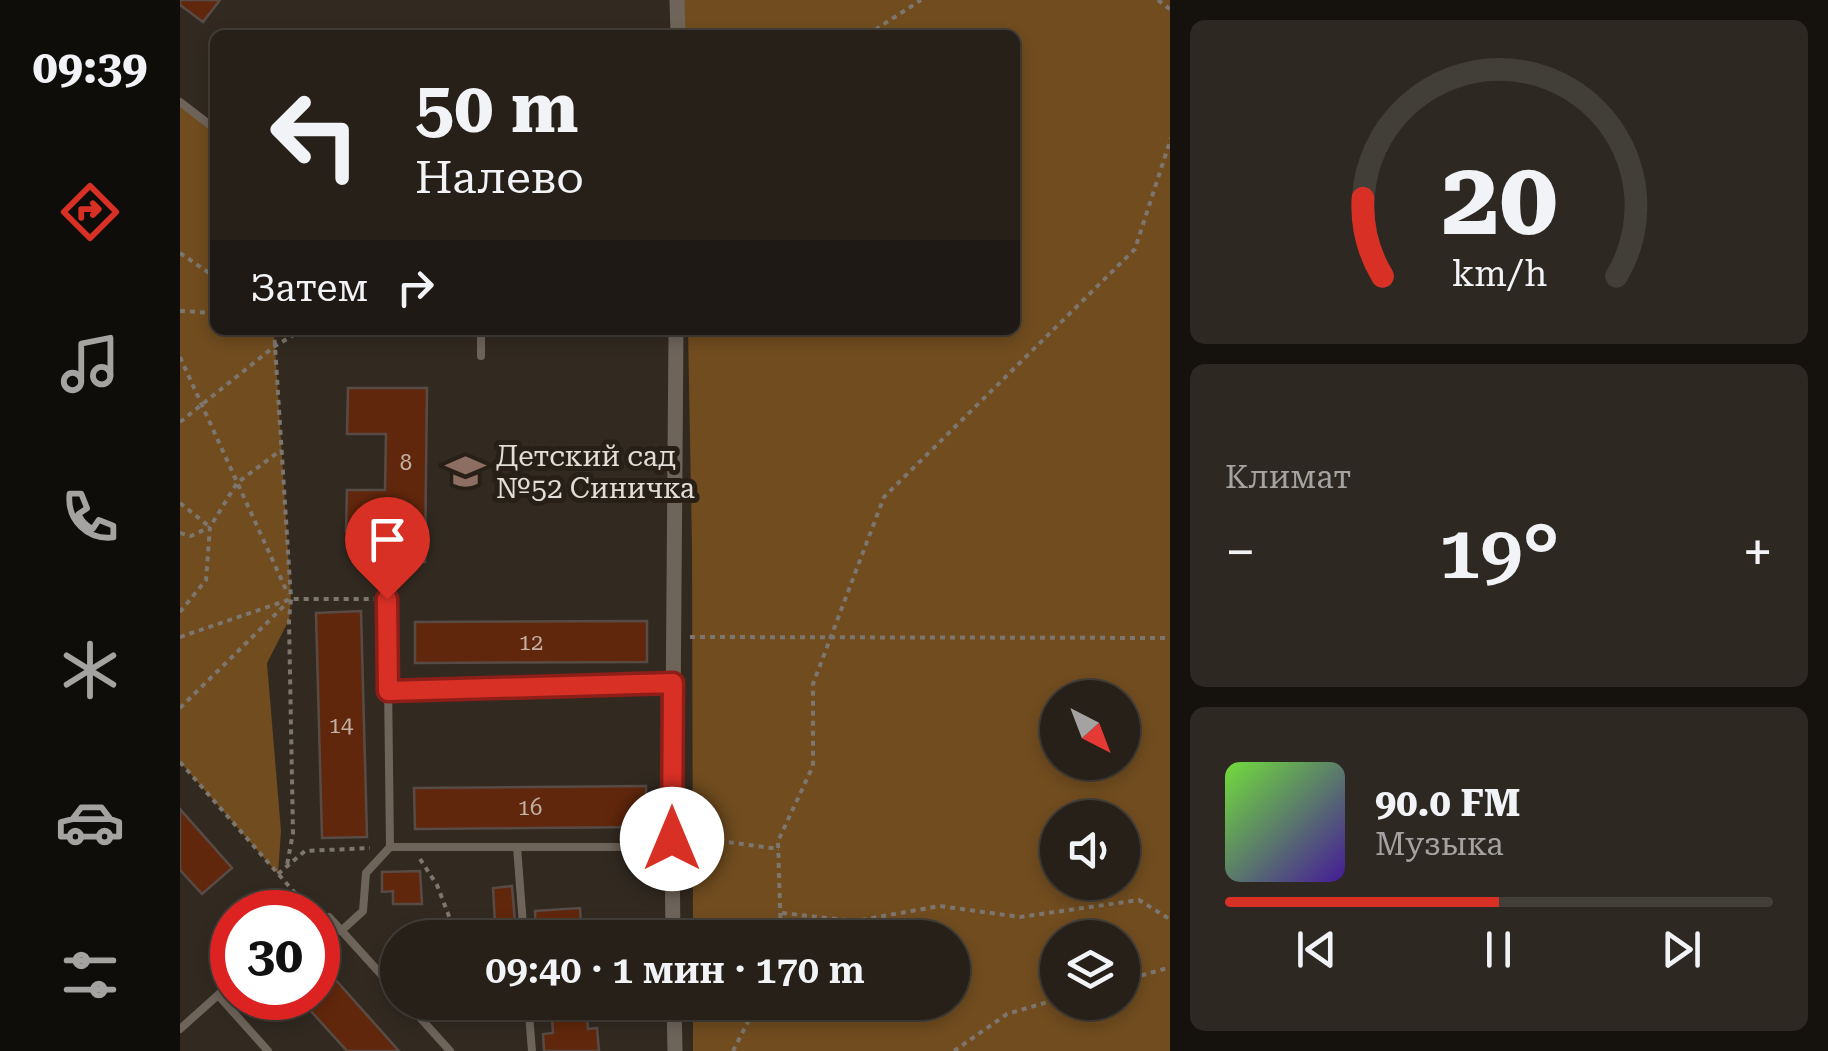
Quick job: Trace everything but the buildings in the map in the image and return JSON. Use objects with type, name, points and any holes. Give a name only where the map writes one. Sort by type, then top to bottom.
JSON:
[{"type":"street","points":[[677,0],[678,30]]},
{"type":"street","points":[[673,920],[676,335]]},
{"type":"street","points":[[674,1020],[674,1051]]},
{"type":"lane","points":[[180,102],[210,125]]},
{"type":"lane","points":[[480,335],[481,356]]},
{"type":"lane","points":[[380,973],[341,931],[363,911],[366,872],[390,847],[387,599]]},
{"type":"lane","points":[[388,691],[673,683]]},
{"type":"lane","points":[[390,847],[672,843]]},
{"type":"lane","points":[[517,847],[523,920]]},
{"type":"lane","points":[[180,1030],[210,1002]]},
{"type":"lane","points":[[240,1020],[268,1051]]},
{"type":"lane","points":[[422,1020],[450,1051]]},
{"type":"lane","points":[[529,1020],[532,1051]]},
{"type":"path","points":[[876,30],[921,0]]},
{"type":"path","points":[[1158,0],[1170,10]]},
{"type":"path","points":[[782,920],[778,841],[812,766],[813,684],[884,498],[1135,249],[1170,138]]},
{"type":"path","points":[[180,254],[210,274]]},
{"type":"path","points":[[180,311],[210,313]]},
{"type":"path","points":[[274,335],[290,599],[293,833],[288,865]]},
{"type":"path","points":[[180,422],[294,335]]},
{"type":"path","points":[[180,357],[290,599]]},
{"type":"path","points":[[180,612],[206,580],[210,527],[237,483],[281,450]]},
{"type":"path","points":[[180,503],[210,527]]},
{"type":"path","points":[[180,534],[191,536],[210,527]]},
{"type":"path","points":[[180,708],[290,599]]},
{"type":"path","points":[[180,637],[290,599],[387,599]]},
{"type":"path","points":[[673,638],[1170,638]]},
{"type":"path","points":[[180,762],[291,890]]},
{"type":"path","points":[[672,843],[720,841],[779,849]]},
{"type":"path","points":[[278,874],[305,850],[390,847]]},
{"type":"path","points":[[412,847],[436,885],[450,920]]},
{"type":"path","points":[[782,912],[855,921],[940,906],[1020,917],[1140,900],[1170,920]]},
{"type":"path","points":[[1140,976],[1170,968]]},
{"type":"path","points":[[954,1051],[1007,1014],[1040,1004]]},
{"type":"path","points":[[733,1051],[749,1020]]},
{"type":"shaded area","points":[[682,0],[1170,0],[1170,1051],[693,1051],[693,1020],[970,1020],[970,920],[693,920],[688,335],[1020,335],[1020,30],[682,30]]},
{"type":"shaded area","points":[[180,102],[210,123],[210,335],[274,335],[291,599],[289,620],[267,663],[281,831],[278,874],[180,762]]},
{"type":"place","name":"Детский сад №52 Синичка","points":[[466,472]]},
{"type":"route","points":[[387,599],[388,691],[673,683],[672,839]]}]
